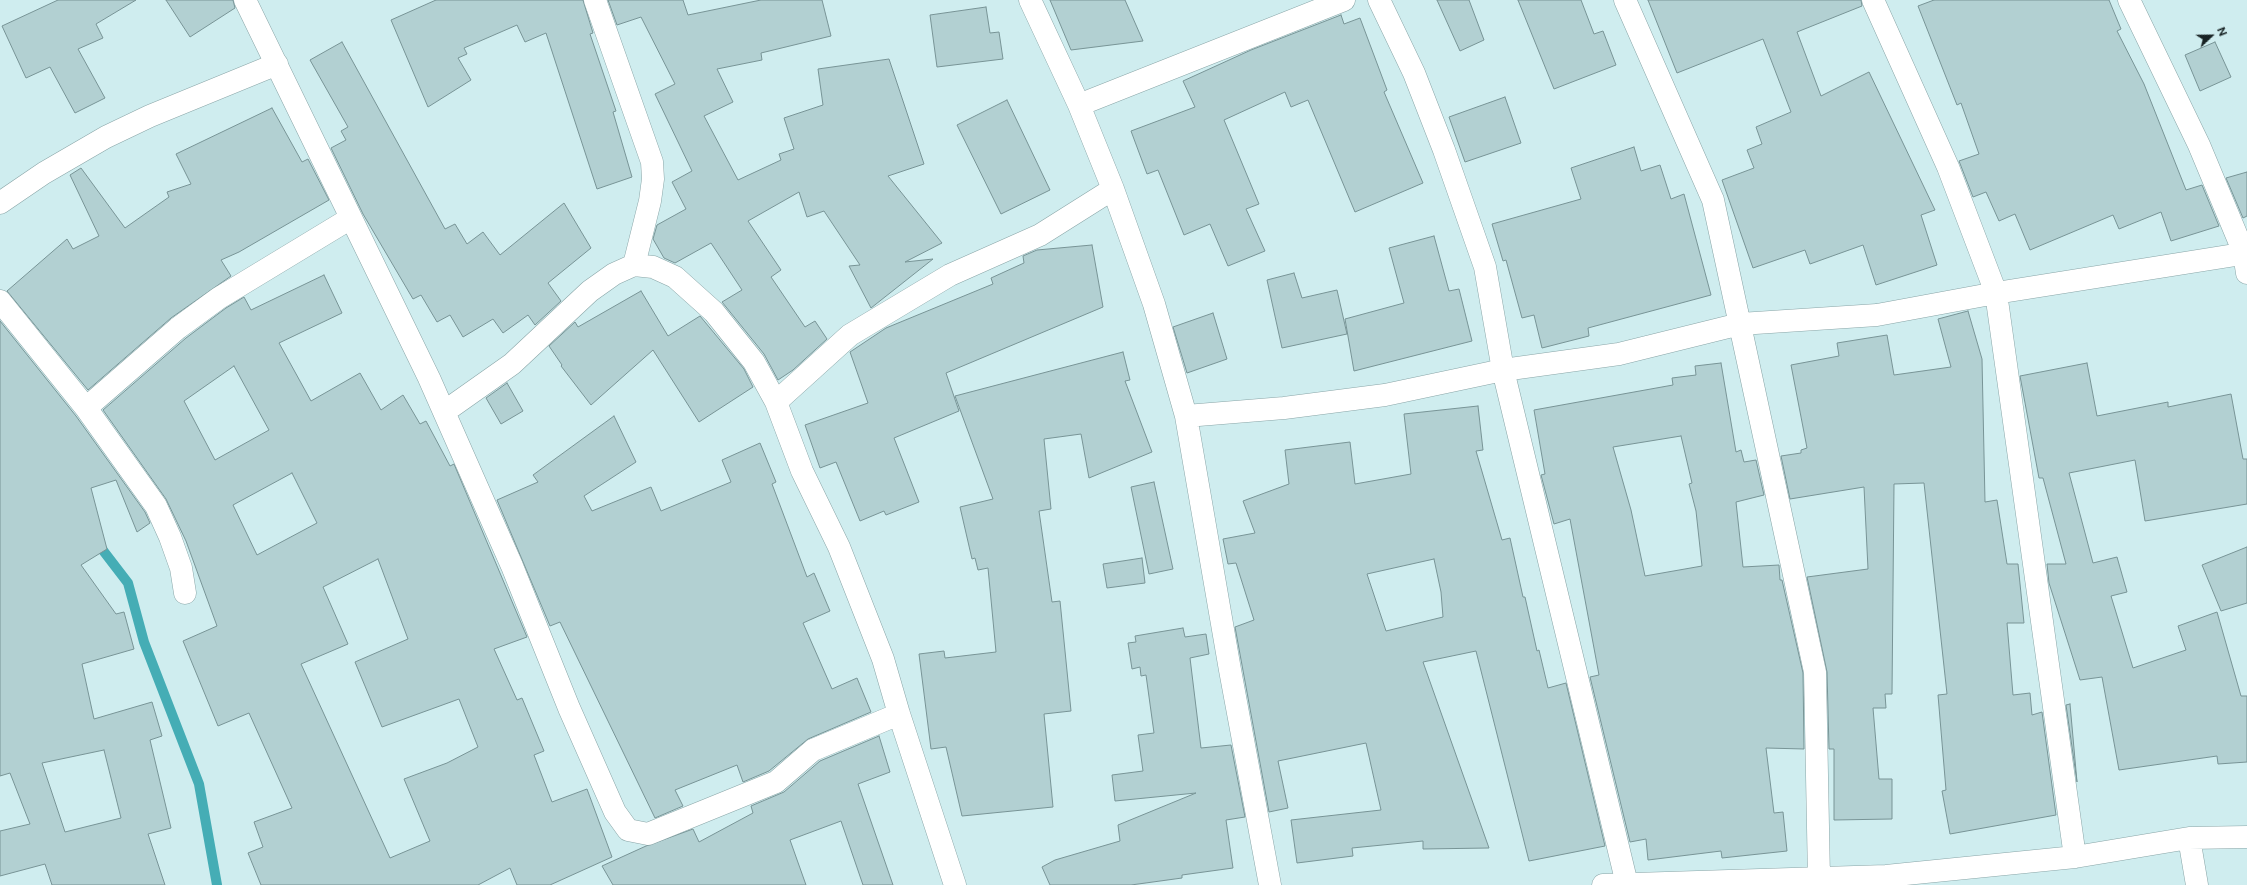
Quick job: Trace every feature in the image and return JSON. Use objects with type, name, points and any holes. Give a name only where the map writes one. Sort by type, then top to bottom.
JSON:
[{"type":"street","points":[[245,0],[444,412],[512,566],[569,708],[615,812],[628,830],[648,834],[776,782],[813,750],[899,714]]},
{"type":"street","points":[[595,0],[652,162],[653,179],[650,201],[634,265]]},
{"type":"street","points":[[1030,0],[1079,105],[1113,189],[1154,304],[1186,416],[1230,670],[1270,885]]},
{"type":"street","points":[[1079,105],[1344,0]]},
{"type":"street","points":[[1379,0],[1425,101],[1485,267],[1503,370],[1627,884]]},
{"type":"street","points":[[1625,0],[1713,200],[1815,672],[1819,879]]},
{"type":"street","points":[[1873,0],[1948,167],[1996,293],[2075,857]]},
{"type":"street","points":[[1186,416],[1284,408],[1385,394],[1503,370],[1619,354],[1740,324],[1877,315],[1996,293],[2246,260],[2199,144],[2129,0]]},
{"type":"street","points":[[0,203],[44,173],[106,137],[150,116],[277,64]]},
{"type":"street","points":[[776,402],[850,335],[950,275],[1040,235],[1113,189]]},
{"type":"street","points":[[86,408],[178,328],[219,298],[351,218]]},
{"type":"street","points":[[444,412],[512,364],[590,292],[614,274],[634,265],[653,267],[675,277],[714,312],[754,362],[776,402],[802,471],[842,554],[883,659],[899,714],[955,885]]},
{"type":"street","points":[[0,301],[86,408],[156,506],[181,568],[185,594]]},
{"type":"street","points":[[1602,885],[1819,879],[1940,878],[2189,838],[2247,837]]},
{"type":"street","points":[[2189,838],[2197,885]]},
{"type":"building","points":[[58,0],[136,0],[96,24],[103,38],[78,49],[105,98],[75,113],[50,67],[26,78],[2,26]]},
{"type":"building","points":[[166,0],[233,0],[235,8],[190,37]]},
{"type":"building","points":[[436,0],[583,0],[593,33],[590,34],[616,111],[613,112],[632,177],[597,189],[546,33],[525,42],[517,25],[464,48],[467,54],[458,58],[471,80],[428,107],[391,20]]},
{"type":"building","points":[[608,0],[683,0],[688,15],[761,0],[822,0],[831,36],[761,53],[762,60],[717,69],[733,102],[704,116],[738,180],[781,160],[779,154],[794,149],[784,118],[823,105],[818,69],[889,59],[924,164],[888,176],[942,243],[905,262],[933,259],[871,308],[849,266],[860,265],[824,211],[807,217],[799,192],[748,221],[781,270],[771,277],[805,327],[815,321],[827,339],[793,370],[778,380],[764,354],[722,302],[742,290],[711,243],[675,263],[664,258],[653,239],[657,225],[686,209],[672,182],[692,171],[655,94],[675,84],[641,17],[617,25]]},
{"type":"building","points":[[1050,0],[1125,0],[1143,41],[1071,50]]},
{"type":"building","points":[[1437,0],[1469,0],[1484,40],[1460,51]]},
{"type":"building","points":[[1518,0],[1581,0],[1594,34],[1603,31],[1616,65],[1554,89]]},
{"type":"building","points":[[1648,0],[1861,0],[1862,6],[1797,32],[1821,96],[1869,72],[1935,210],[1921,215],[1937,265],[1876,285],[1863,245],[1810,264],[1805,250],[1753,268],[1722,180],[1754,168],[1747,150],[1762,144],[1756,127],[1791,112],[1763,39],[1677,73]]},
{"type":"building","points":[[1934,0],[2109,0],[2121,29],[2117,31],[2144,84],[2186,190],[2202,185],[2219,226],[2171,241],[2161,212],[2119,229],[2113,215],[2030,250],[2015,214],[1999,221],[1986,192],[1973,197],[1959,161],[1979,154],[1961,103],[1957,105],[1918,6]]},
{"type":"building","points":[[986,7],[990,33],[999,32],[1003,59],[937,67],[930,15]]},
{"type":"building","points":[[1341,15],[1344,24],[1360,18],[1387,90],[1384,92],[1423,183],[1355,212],[1308,100],[1291,107],[1285,92],[1224,120],[1259,204],[1246,209],[1265,251],[1228,266],[1210,224],[1184,235],[1158,170],[1147,174],[1131,131],[1195,107],[1183,81],[1251,50]]},
{"type":"building","points":[[342,42],[445,229],[455,224],[467,244],[483,232],[500,255],[564,203],[591,248],[548,283],[561,301],[535,325],[528,315],[503,333],[493,319],[463,337],[450,315],[437,322],[421,295],[413,299],[363,214],[331,148],[346,140],[341,131],[348,127],[310,60]]},
{"type":"building","points":[[2215,42],[2231,77],[2200,91],[2185,55]]},
{"type":"building","points":[[1505,97],[1521,143],[1465,162],[1449,117]]},
{"type":"building","points":[[1007,100],[1050,190],[1001,214],[957,125]]},
{"type":"building","points":[[272,108],[302,162],[308,159],[329,200],[239,252],[221,260],[231,276],[171,318],[88,390],[7,291],[67,239],[73,249],[99,236],[70,175],[81,168],[125,228],[169,197],[167,192],[191,184],[176,154]]},
{"type":"building","points":[[1634,147],[1641,171],[1660,165],[1671,199],[1684,194],[1711,295],[1588,328],[1589,336],[1542,348],[1534,315],[1522,318],[1506,260],[1503,261],[1492,224],[1581,199],[1571,168]]},
{"type":"building","points":[[2247,172],[2247,216],[2243,218],[2226,178]]},
{"type":"building","points":[[1434,236],[1449,291],[1459,289],[1472,341],[1354,371],[1345,319],[1404,303],[1389,248]]},
{"type":"building","points":[[1092,245],[1103,307],[946,373],[959,411],[894,438],[919,502],[886,515],[884,511],[860,521],[836,462],[820,468],[805,425],[868,403],[850,352],[886,328],[993,284],[991,278],[1024,263],[1023,256],[1037,250]]},
{"type":"building","points":[[1294,273],[1302,298],[1337,290],[1347,334],[1282,348],[1267,280]]},
{"type":"building","points":[[324,275],[342,313],[279,343],[311,401],[360,373],[381,410],[403,395],[420,424],[426,421],[450,466],[454,464],[527,637],[494,649],[517,700],[522,698],[544,751],[534,755],[552,802],[587,789],[612,857],[550,885],[517,885],[510,868],[478,885],[261,885],[248,853],[263,847],[254,822],[292,808],[249,713],[218,726],[183,641],[217,626],[186,541],[166,499],[103,410],[186,338],[226,308],[244,297],[251,310]],"holes":[[[234,366],[269,430],[215,460],[184,401]],[[292,473],[317,523],[257,555],[233,505]],[[378,559],[408,639],[355,662],[382,727],[459,699],[478,747],[447,763],[404,779],[430,841],[390,858],[301,664],[348,644],[323,587]]]},
{"type":"building","points":[[641,291],[668,336],[700,316],[744,369],[753,387],[699,422],[653,350],[591,405],[561,366],[562,365],[549,346],[575,322],[578,327]]},
{"type":"building","points":[[1968,311],[1982,359],[1985,502],[1997,500],[2007,564],[2018,564],[2024,623],[2007,623],[2013,695],[2030,693],[2032,715],[2042,712],[2056,815],[1950,834],[1942,791],[1946,790],[1938,695],[1947,694],[1924,483],[1894,484],[1892,694],[1885,694],[1886,708],[1873,708],[1879,779],[1892,779],[1892,819],[1834,820],[1834,749],[1829,749],[1827,672],[1807,577],[1868,569],[1864,487],[1790,499],[1781,456],[1801,453],[1801,450],[1807,448],[1791,365],[1839,356],[1837,343],[1887,335],[1894,375],[1951,367],[1938,319]]},
{"type":"building","points":[[1213,313],[1227,359],[1187,373],[1173,327]]},
{"type":"building","points":[[0,321],[76,416],[145,512],[150,523],[137,532],[116,480],[91,488],[107,549],[81,565],[116,614],[124,612],[134,649],[82,664],[94,719],[152,702],[162,736],[150,740],[171,828],[148,834],[165,885],[52,885],[45,864],[0,876],[0,831],[30,824],[10,773],[0,776]],"holes":[[[104,750],[121,818],[65,832],[42,763]]]},
{"type":"building","points":[[1123,352],[1130,380],[1125,381],[1152,452],[1089,478],[1081,434],[1044,439],[1051,509],[1039,511],[1052,602],[1060,601],[1071,711],[1044,714],[1053,807],[962,816],[946,747],[931,749],[919,654],[944,651],[945,658],[996,652],[988,568],[978,570],[975,558],[972,559],[960,507],[993,499],[955,396]]},
{"type":"building","points":[[1721,363],[1736,452],[1741,450],[1744,462],[1756,460],[1764,495],[1736,502],[1743,567],[1779,565],[1780,580],[1782,580],[1803,673],[1804,749],[1766,748],[1774,813],[1783,812],[1787,851],[1722,858],[1721,851],[1648,860],[1646,839],[1630,842],[1590,677],[1599,675],[1570,519],[1554,524],[1541,475],[1545,474],[1534,410],[1673,385],[1672,378],[1696,375],[1695,366]],"holes":[[[1681,436],[1692,483],[1689,484],[1696,511],[1702,566],[1645,576],[1631,510],[1613,447]]]},
{"type":"building","points":[[2087,363],[2097,416],[2168,402],[2168,407],[2231,394],[2243,459],[2247,459],[2247,504],[2145,521],[2135,460],[2069,473],[2093,563],[2117,557],[2127,592],[2111,596],[2133,668],[2186,650],[2178,626],[2217,612],[2241,696],[2247,696],[2247,762],[2218,764],[2217,756],[2119,770],[2102,677],[2080,680],[2049,583],[2047,564],[2066,564],[2043,478],[2039,478],[2020,376]]},
{"type":"building","points":[[507,383],[523,411],[501,424],[486,398]]},
{"type":"building","points":[[1478,406],[1483,450],[1476,451],[1502,540],[1510,538],[1523,597],[1525,597],[1537,651],[1539,650],[1548,688],[1566,683],[1605,846],[1529,861],[1476,651],[1423,662],[1489,848],[1423,849],[1423,841],[1352,848],[1353,856],[1297,863],[1291,820],[1381,810],[1366,743],[1278,761],[1288,808],[1269,812],[1235,627],[1254,620],[1236,563],[1228,564],[1223,539],[1255,533],[1243,501],[1289,484],[1285,450],[1350,442],[1355,484],[1411,474],[1404,414]],"holes":[[[1434,559],[1441,592],[1443,617],[1386,631],[1367,574]]]},
{"type":"building","points":[[614,416],[636,462],[584,496],[592,511],[651,487],[661,511],[731,482],[722,460],[760,443],[776,482],[772,484],[807,577],[814,573],[830,611],[803,623],[832,689],[857,678],[871,712],[808,739],[769,771],[743,782],[737,765],[675,790],[683,806],[655,818],[560,622],[550,626],[497,500],[538,482],[533,475]]},
{"type":"building","points":[[1154,482],[1173,569],[1149,574],[1131,487]]},
{"type":"building","points":[[2247,547],[2247,603],[2221,611],[2202,565]]},
{"type":"building","points":[[1142,558],[1145,583],[1107,588],[1103,564]]},
{"type":"building","points":[[1183,628],[1185,637],[1206,634],[1209,654],[1190,658],[1201,748],[1231,745],[1245,817],[1226,820],[1233,868],[1182,875],[1182,878],[1131,885],[1050,885],[1042,867],[1055,860],[1120,841],[1118,825],[1196,793],[1115,801],[1112,775],[1143,771],[1138,735],[1154,733],[1146,675],[1141,676],[1140,667],[1132,669],[1128,643],[1136,642],[1135,636]]},
{"type":"building","points":[[2070,704],[2077,782],[2066,705]]},
{"type":"building","points":[[879,736],[890,772],[858,784],[893,885],[863,885],[841,821],[790,840],[806,885],[613,885],[602,866],[646,846],[693,829],[699,842],[753,813],[751,806],[784,792],[820,761]]},
{"type":"waterway","points":[[95,540],[128,583],[144,642],[199,784],[217,885]]}]
